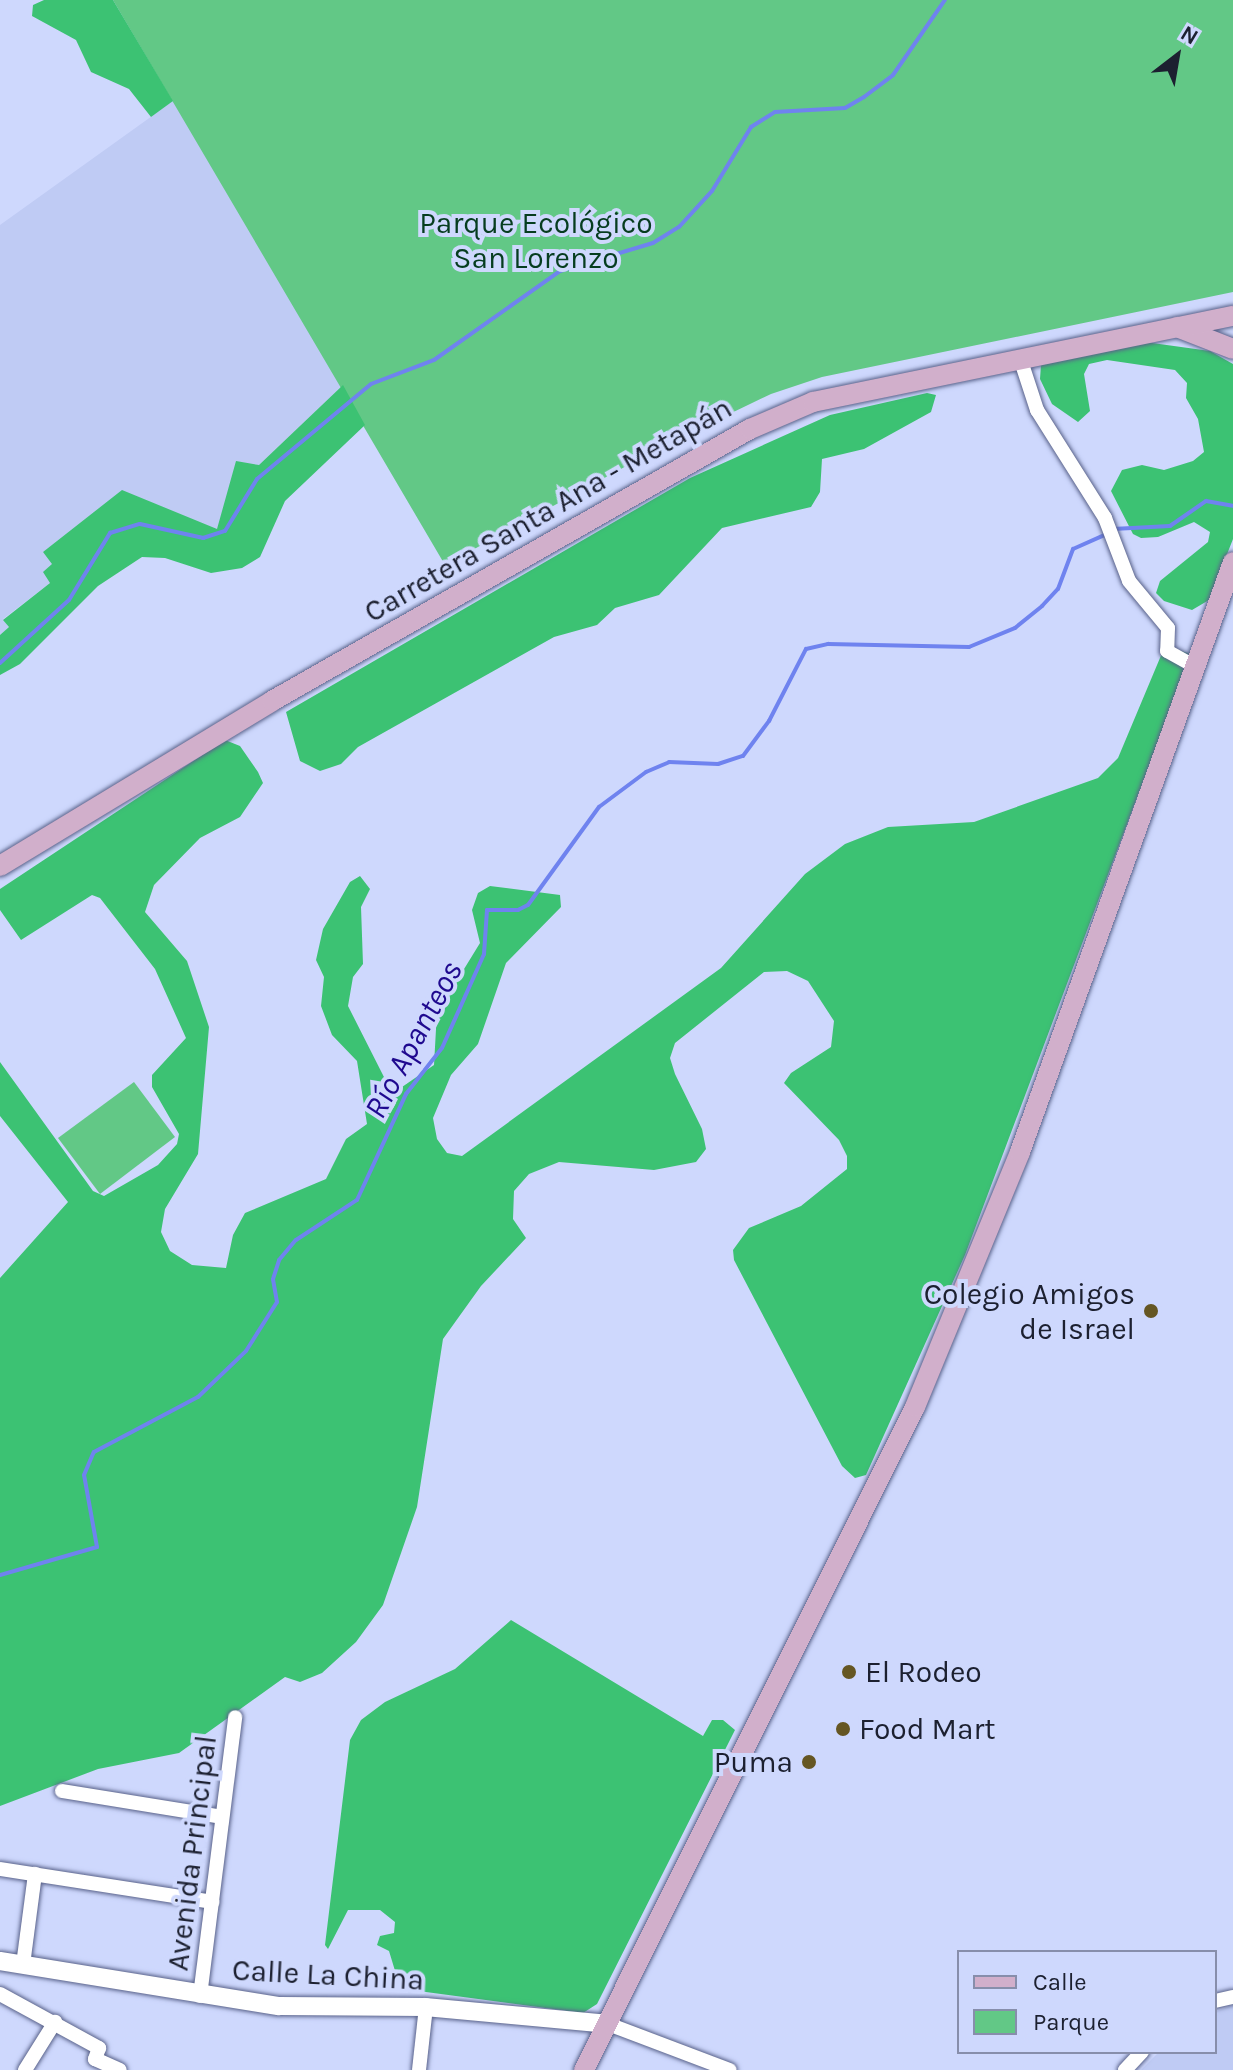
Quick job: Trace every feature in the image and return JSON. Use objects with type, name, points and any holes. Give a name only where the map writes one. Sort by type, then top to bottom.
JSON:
[{"type":"main road","name":"Carretera Santa Ana - Metapán","points":[[0,866],[272,701],[750,429],[813,402],[1233,316]]},
{"type":"main road","points":[[1174,326],[1233,349]]},
{"type":"main road","points":[[584,2070],[915,1407],[1020,1152],[1233,565]]},
{"type":"main road","name":"Calle La China","points":[[0,1961],[200,1996],[279,2006],[426,2007],[608,2024]]},
{"type":"street","points":[[1020,358],[1037,410],[1055,445],[1105,518],[1129,581],[1168,628],[1167,651],[1196,667]]},
{"type":"street","name":"Avenida Principal","points":[[200,1996],[235,1717]]},
{"type":"street","points":[[62,1791],[222,1817]]},
{"type":"street","points":[[0,1869],[212,1902]]},
{"type":"street","points":[[23,1965],[35,1874]]},
{"type":"street","points":[[2,1999],[55,2022],[99,2048],[92,2065],[120,2070]]},
{"type":"street","points":[[419,2070],[426,2007]]},
{"type":"street","points":[[25,2070],[55,2022]]},
{"type":"street","points":[[608,2024],[730,2070]]},
{"type":"street","points":[[1125,2070],[1140,2054]]},
{"type":"shaded area","points":[[173,101],[343,385],[259,465],[217,529],[43,552],[53,564],[50,583],[3,619],[9,627],[0,635],[0,225]]},
{"type":"shaded area","points":[[1233,2005],[1233,2070],[1141,2070],[1157,2054],[1217,2054],[1217,2011]]},
{"type":"green space","points":[[44,0],[113,0],[173,101],[151,117],[129,89],[91,72],[76,40],[32,16],[33,5]]},
{"type":"green space","name":"Parque Ecológico San Lorenzo","points":[[113,0],[1233,0],[1233,292],[822,377],[771,394],[663,446],[445,565]]},
{"type":"green space","points":[[1145,342],[1210,351],[1233,364],[1233,539],[1209,600],[1192,610],[1164,601],[1156,593],[1160,581],[1208,542],[1210,532],[1194,522],[1158,537],[1141,538],[1133,534],[1111,491],[1122,470],[1142,465],[1164,470],[1193,461],[1204,452],[1198,419],[1186,398],[1187,383],[1175,370],[1107,360],[1089,364],[1084,374],[1090,411],[1078,422],[1052,404],[1040,379],[1041,365]]},
{"type":"green space","points":[[343,385],[365,425],[285,501],[260,557],[242,568],[211,573],[165,558],[142,557],[98,586],[20,664],[0,675],[0,635],[9,627],[3,620],[50,583],[43,572],[52,564],[43,552],[122,490],[217,529],[236,461],[259,465]]},
{"type":"green space","points":[[927,393],[936,395],[931,412],[864,449],[822,459],[820,492],[811,507],[722,528],[659,595],[615,608],[597,625],[554,637],[358,747],[341,764],[320,771],[300,761],[286,712],[690,478],[830,415]]},
{"type":"green space","points":[[1165,646],[1191,654],[965,1255],[866,1475],[855,1478],[842,1466],[734,1260],[733,1250],[749,1228],[801,1206],[847,1169],[847,1156],[839,1140],[784,1083],[791,1073],[831,1047],[834,1021],[808,981],[787,971],[764,972],[675,1043],[670,1058],[702,1129],[706,1149],[696,1162],[654,1170],[559,1162],[529,1174],[514,1191],[513,1219],[526,1238],[481,1286],[443,1339],[417,1507],[383,1605],[356,1642],[322,1673],[300,1682],[285,1677],[179,1753],[98,1769],[0,1806],[0,1278],[68,1202],[0,1116],[0,1062],[93,1191],[104,1196],[158,1165],[177,1144],[179,1134],[152,1087],[152,1075],[186,1038],[155,969],[100,898],[92,895],[21,940],[0,910],[0,889],[225,740],[240,746],[258,772],[263,783],[240,817],[200,838],[154,885],[145,912],[187,961],[209,1027],[198,1154],[165,1209],[161,1232],[170,1251],[192,1265],[226,1268],[233,1235],[245,1213],[326,1179],[346,1139],[367,1124],[357,1061],[332,1035],[321,1006],[324,977],[316,960],[323,929],[350,882],[360,876],[370,889],[361,907],[363,964],[353,977],[348,1006],[386,1081],[402,1087],[434,1065],[438,993],[453,987],[480,943],[472,910],[478,893],[490,886],[560,895],[561,907],[506,963],[478,1044],[451,1075],[433,1118],[437,1139],[447,1153],[462,1156],[721,968],[805,874],[845,844],[888,827],[974,822],[1098,778],[1118,758]]},
{"type":"green space","points":[[134,1082],[175,1137],[100,1194],[58,1138]]},
{"type":"green space","points":[[511,1620],[703,1736],[712,1720],[723,1720],[735,1730],[597,2004],[583,2013],[411,1990],[396,1974],[389,1951],[377,1945],[380,1936],[394,1933],[395,1922],[380,1910],[348,1910],[328,1949],[325,1945],[350,1740],[361,1720],[385,1702],[455,1669]]},
{"type":"waterway","points":[[0,663],[69,600],[110,533],[140,524],[203,538],[225,531],[257,479],[371,384],[434,360],[560,271],[653,243],[679,227],[712,191],[751,127],[775,112],[845,108],[864,97],[893,75],[945,0]]},
{"type":"waterway","name":"Río Apanteos","points":[[1113,529],[1170,526],[1206,501],[1233,506]]},
{"type":"waterway","name":"Río Apanteos","points":[[0,1575],[97,1547],[84,1475],[94,1452],[198,1397],[246,1351],[277,1302],[273,1279],[279,1260],[296,1240],[357,1200],[406,1094],[442,1048],[484,954],[487,910],[518,910],[528,905],[599,807],[646,772],[669,762],[718,764],[743,756],[769,721],[806,649],[828,644],[969,647],[1015,628],[1042,606],[1058,589],[1073,549],[1106,534]]},
{"type":"place","name":"Colegio Amigos de Israel","points":[[1151,1311]]},
{"type":"place","name":"El Rodeo","points":[[849,1672]]},
{"type":"place","name":"Food Mart","points":[[843,1729]]},
{"type":"place","name":"Puma","points":[[809,1762]]}]
